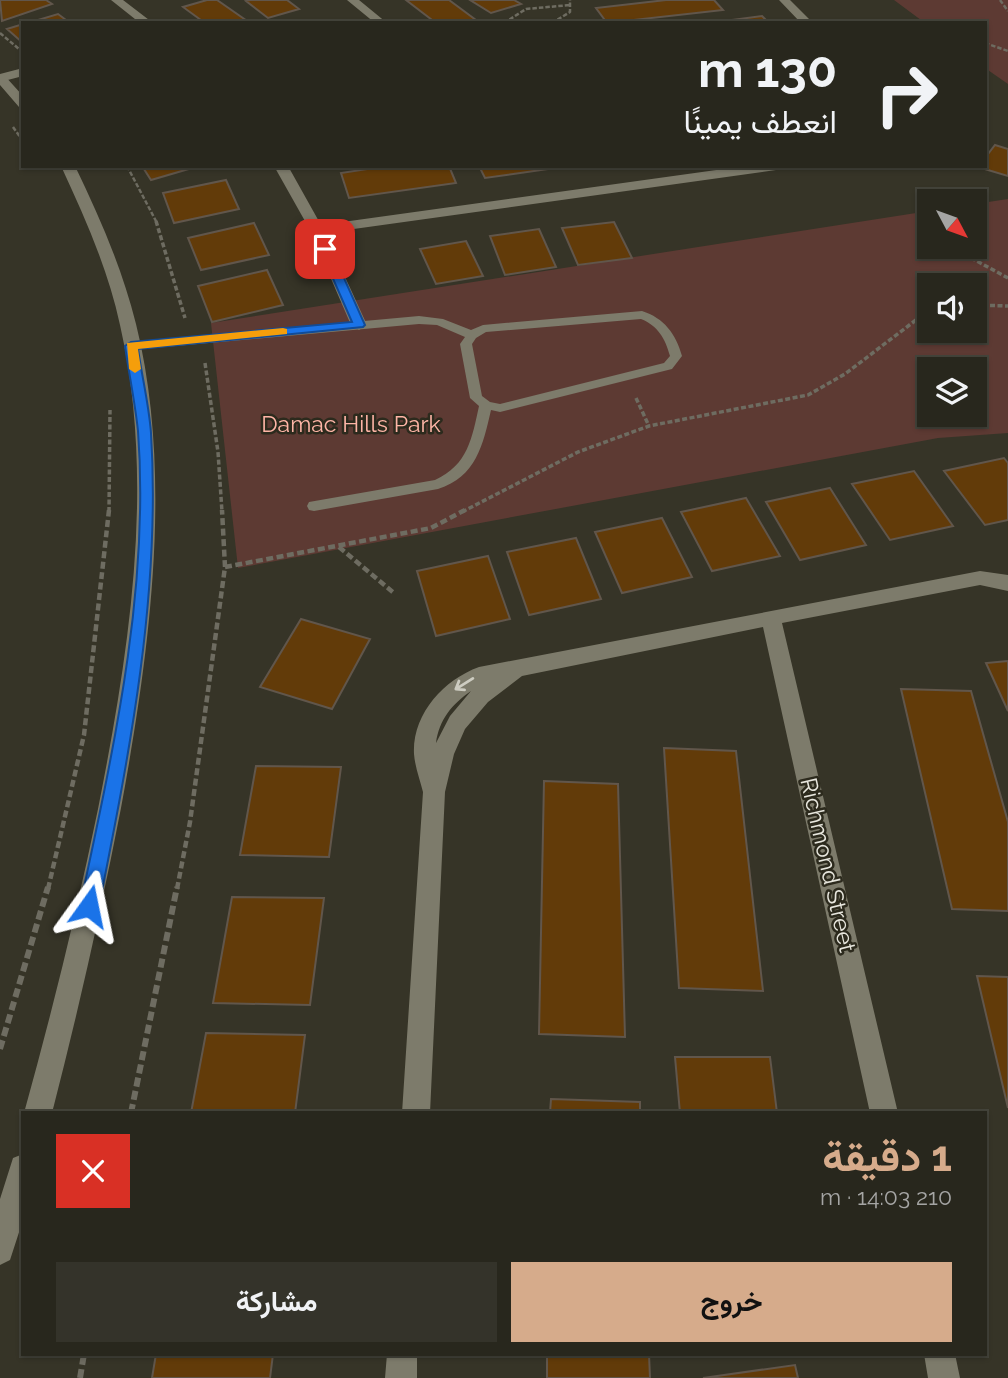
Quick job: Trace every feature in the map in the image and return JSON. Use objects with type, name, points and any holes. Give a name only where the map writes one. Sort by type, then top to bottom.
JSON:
[{"type":"street","points":[[116,0],[145,21]]},
{"type":"street","points":[[352,0],[379,21]]},
{"type":"street","points":[[784,0],[806,21]]},
{"type":"street","points":[[0,67],[21,61]]},
{"type":"street","points":[[21,73],[0,78],[21,102]]},
{"type":"street","points":[[39,1111],[79,957],[116,779],[138,641],[146,526],[144,430],[131,346],[116,280],[96,223],[69,168]]},
{"type":"street","points":[[282,168],[317,230],[359,325]]},
{"type":"street","points":[[317,230],[762,168]]},
{"type":"street","points":[[416,1111],[434,792],[440,757],[460,718],[491,688],[529,666],[958,581],[980,578],[1008,583]]},
{"type":"street","name":"Richmond Street","points":[[771,617],[884,1111]]},
{"type":"street","points":[[0,1250],[21,1175]]},
{"type":"street","points":[[401,1378],[402,1356]]},
{"type":"street","points":[[939,1356],[944,1378]]},
{"type":"lane","points":[[642,315],[660,323],[676,356],[668,366],[659,369],[500,408],[486,405],[476,398],[466,344],[472,335],[498,326],[642,315]]},
{"type":"lane","points":[[131,346],[419,320],[439,322],[472,335]]},
{"type":"lane","points":[[314,506],[438,484],[452,479],[470,463],[486,405]]},
{"type":"path","points":[[555,21],[570,12],[570,0]]},
{"type":"path","points":[[1000,0],[1008,11]]},
{"type":"path","points":[[506,21],[526,9],[570,5]]},
{"type":"path","points":[[0,33],[21,50]]},
{"type":"path","points":[[987,44],[1008,51]]},
{"type":"path","points":[[128,168],[153,212],[192,340],[203,350],[220,480],[225,567],[190,822],[131,1111]]},
{"type":"path","points":[[973,259],[1008,278]]},
{"type":"path","points":[[987,305],[1008,306]]},
{"type":"path","points":[[225,567],[431,528],[578,452],[649,426],[808,395],[845,374],[917,320]]},
{"type":"path","points":[[0,1049],[47,892],[84,735],[109,517],[110,407]]},
{"type":"path","points":[[338,546],[394,593]]},
{"type":"path","points":[[80,1378],[84,1356]]},
{"type":"green space","points":[[894,0],[1008,0],[1008,84],[987,69],[987,21],[922,21]]},
{"type":"green space","name":"Damac Hills Park","points":[[1008,199],[1008,433],[938,438],[238,568],[211,323],[917,213],[917,259],[987,259],[987,202]]},
{"type":"building","points":[[0,0],[46,0],[52,4],[2,21]]},
{"type":"building","points":[[217,0],[247,21],[202,21],[183,7]]},
{"type":"building","points":[[287,0],[299,9],[268,18],[246,1]]},
{"type":"building","points":[[406,0],[449,0],[477,21],[433,21]]},
{"type":"building","points":[[470,0],[514,0],[521,4],[491,13]]},
{"type":"building","points":[[666,0],[714,0],[723,10],[606,21],[596,8]]},
{"type":"building","points":[[58,14],[67,21],[35,21]]},
{"type":"building","points":[[762,16],[767,21],[724,21]]},
{"type":"building","points":[[21,25],[21,41],[7,29]]},
{"type":"building","points":[[995,145],[1008,149],[1008,176],[981,168],[987,168],[987,155]]},
{"type":"building","points":[[143,168],[192,168],[151,180]]},
{"type":"building","points":[[374,168],[450,168],[456,183],[349,198],[341,173]]},
{"type":"building","points":[[480,168],[555,168],[485,178]]},
{"type":"building","points":[[226,180],[239,209],[174,223],[163,193]]},
{"type":"building","points":[[614,222],[632,258],[578,265],[562,228]]},
{"type":"building","points":[[254,223],[269,255],[201,270],[188,238]]},
{"type":"building","points":[[539,229],[556,267],[505,275],[490,236]]},
{"type":"building","points":[[466,241],[483,276],[436,284],[420,249]]},
{"type":"building","points":[[267,270],[283,305],[212,322],[198,286]]},
{"type":"building","points":[[1004,458],[1008,463],[1008,520],[985,525],[944,471]]},
{"type":"building","points":[[914,471],[953,526],[890,540],[852,484]]},
{"type":"building","points":[[830,488],[866,545],[800,560],[766,502]]},
{"type":"building","points":[[746,498],[780,556],[712,571],[681,512]]},
{"type":"building","points":[[662,518],[692,577],[622,593],[595,532]]},
{"type":"building","points":[[576,538],[601,599],[529,615],[507,552]]},
{"type":"building","points":[[488,556],[510,619],[436,636],[417,571]]},
{"type":"building","points":[[301,619],[370,639],[332,709],[260,687]]},
{"type":"building","points":[[1008,661],[1008,711],[986,663]]},
{"type":"building","points":[[901,689],[971,691],[1008,822],[1008,911],[952,909]]},
{"type":"building","points":[[664,748],[736,751],[763,991],[679,988]]},
{"type":"building","points":[[256,766],[341,767],[329,857],[240,855]]},
{"type":"building","points":[[544,781],[618,784],[625,1037],[539,1034]]},
{"type":"building","points":[[232,897],[324,898],[310,1005],[213,1003]]},
{"type":"building","points":[[977,976],[1008,977],[1008,1108]]},
{"type":"building","points":[[206,1033],[305,1035],[295,1111],[191,1111]]},
{"type":"building","points":[[675,1057],[770,1057],[777,1111],[680,1111]]},
{"type":"building","points":[[551,1099],[640,1102],[640,1111],[550,1111]]},
{"type":"building","points":[[156,1356],[273,1356],[270,1378],[152,1378]]},
{"type":"building","points":[[547,1356],[649,1356],[650,1378],[547,1378]]},
{"type":"building","points":[[795,1365],[798,1378],[703,1378]]},
{"type":"slow traffic","points":[[135,369],[131,346],[283,332]]},
{"type":"route","points":[[89,906],[116,779],[138,641],[146,526],[145,454],[131,346],[359,325],[325,249]]}]
